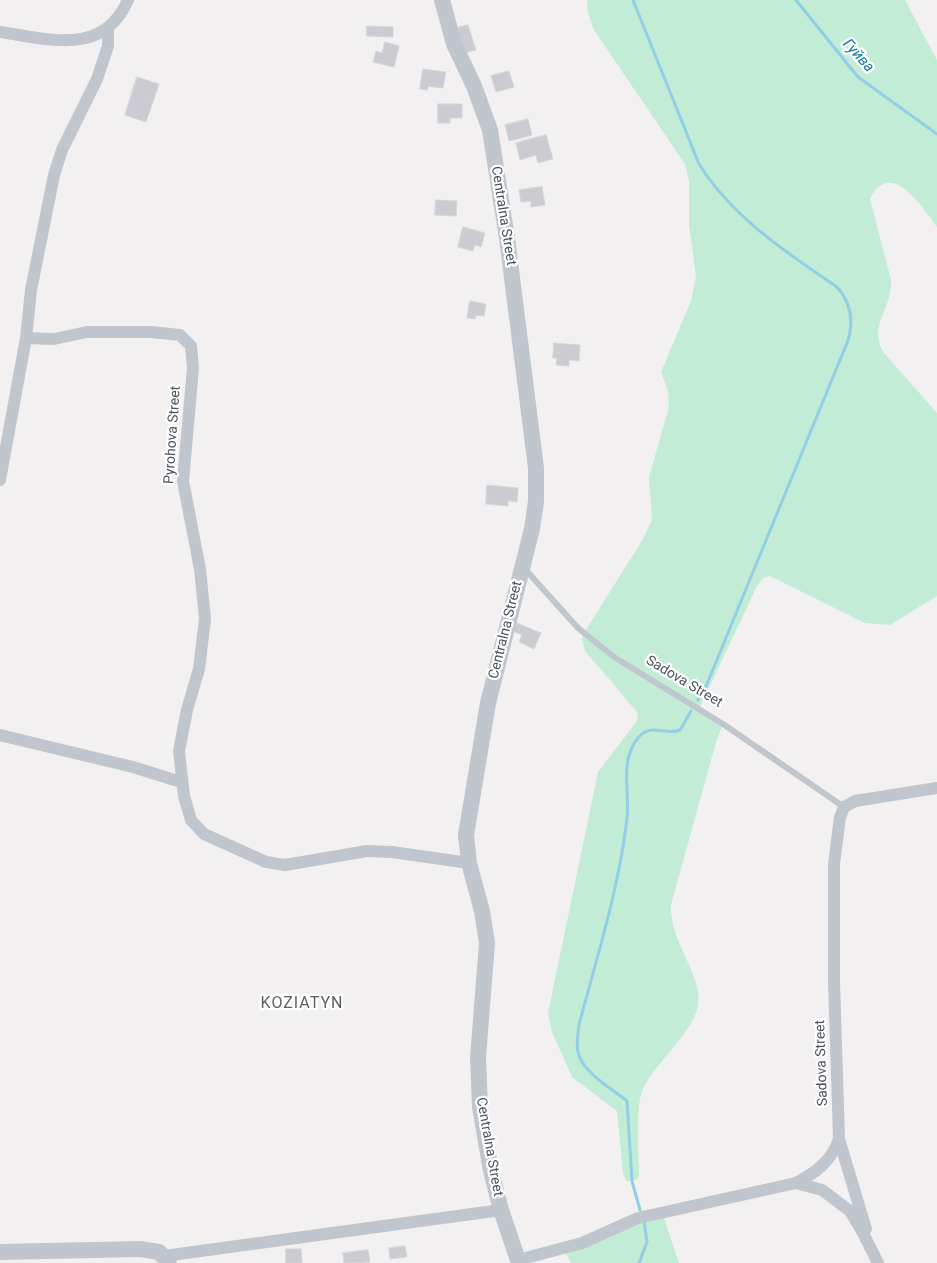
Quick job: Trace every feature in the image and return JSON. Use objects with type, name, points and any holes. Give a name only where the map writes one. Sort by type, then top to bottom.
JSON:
[{"type":"street","points":[[0,32],[66,40],[88,38],[108,30],[128,0]]},
{"type":"street","name":"Centralna Street","points":[[442,0],[454,44],[474,86],[490,130],[508,238],[536,468],[534,517],[523,567],[508,616],[482,736],[466,829],[469,863],[482,911],[487,943],[486,981],[478,1058],[480,1107],[487,1154],[501,1210],[519,1262]]},
{"type":"street","points":[[0,480],[26,338],[30,290],[54,175],[62,150],[97,79],[108,46],[108,30]]},
{"type":"street","name":"Pyrohova Street","points":[[26,338],[54,339],[87,332],[151,332],[180,335],[191,346],[193,368],[183,481],[200,569],[205,619],[199,669],[187,710],[179,751],[181,782],[186,810],[197,828],[204,834],[266,862],[285,865],[367,851],[401,853],[469,863]]},
{"type":"street","points":[[0,735],[133,767],[181,782]]},
{"type":"street","points":[[844,807],[862,799],[937,788]]},
{"type":"street","name":"Sadova Street","points":[[844,807],[838,828],[834,864],[834,981],[839,1139],[872,1250]]},
{"type":"street","name":"Sadova Street","points":[[519,1262],[582,1243],[638,1218],[796,1183],[826,1163],[839,1139]]},
{"type":"street","name":"Sadova Street","points":[[796,1183],[818,1188],[844,1206],[857,1221],[878,1263]]},
{"type":"street","points":[[0,1252],[140,1249],[159,1252],[167,1259],[501,1210]]},
{"type":"lane","name":"Sadova Street","points":[[523,567],[578,628],[614,657],[724,724],[844,807]]},
{"type":"green space","points":[[587,0],[905,0],[937,60],[937,227],[915,198],[896,184],[887,183],[878,187],[870,199],[891,280],[888,301],[879,326],[879,343],[884,353],[937,413],[937,596],[890,625],[865,623],[770,576],[763,578],[757,586],[699,709],[723,724],[716,742],[671,905],[675,932],[696,983],[698,1006],[688,1028],[656,1068],[643,1089],[638,1118],[639,1176],[636,1180],[626,1181],[623,1173],[617,1111],[572,1077],[552,1032],[548,1013],[598,772],[637,721],[638,713],[585,651],[582,639],[643,539],[652,520],[649,477],[669,407],[668,391],[661,372],[691,301],[696,277],[689,225],[689,181],[685,164],[594,30],[588,13]]},
{"type":"green space","points":[[662,1212],[679,1263],[571,1263],[564,1249]]},
{"type":"building","points":[[468,25],[476,50],[464,53],[457,28]]},
{"type":"building","points":[[367,26],[393,27],[393,37],[367,36]]},
{"type":"building","points":[[385,42],[399,46],[394,67],[373,62],[376,51],[382,53]]},
{"type":"building","points":[[423,69],[446,72],[443,88],[428,86],[427,90],[420,89]]},
{"type":"building","points":[[509,71],[514,87],[496,92],[491,76]]},
{"type":"building","points":[[137,77],[159,84],[146,122],[125,115]]},
{"type":"building","points":[[438,104],[462,104],[462,118],[450,118],[450,123],[438,123]]},
{"type":"building","points":[[528,119],[532,135],[509,141],[505,125]]},
{"type":"building","points":[[546,135],[553,159],[538,163],[536,155],[520,160],[516,143]]},
{"type":"building","points":[[542,187],[545,205],[531,207],[531,201],[521,202],[519,190]]},
{"type":"building","points":[[436,200],[457,201],[456,216],[435,215]]},
{"type":"building","points":[[463,227],[485,233],[481,247],[475,245],[473,251],[458,247]]},
{"type":"building","points":[[470,301],[486,304],[484,316],[476,315],[475,319],[467,318]]},
{"type":"building","points":[[554,343],[580,345],[579,361],[569,360],[569,366],[556,365],[557,358],[553,358]]},
{"type":"building","points":[[487,485],[518,488],[517,502],[508,501],[508,506],[486,504]]},
{"type":"building","points":[[517,623],[541,633],[534,649],[519,642],[522,635],[513,631]]},
{"type":"building","points":[[405,1246],[407,1257],[390,1259],[389,1248]]},
{"type":"building","points":[[286,1249],[301,1249],[302,1263],[286,1263]]},
{"type":"building","points":[[368,1250],[370,1262],[344,1263],[343,1253]]},
{"type":"waterway","points":[[633,0],[699,164],[727,201],[744,217],[780,247],[837,287],[849,307],[851,321],[847,343],[707,684],[698,700]]},
{"type":"waterway","name":"Гуйва","points":[[796,0],[858,77],[937,134]]},
{"type":"waterway","points":[[640,1210],[632,1181],[627,1101],[591,1073],[580,1059],[577,1046],[579,1025],[619,871],[628,808],[627,766],[632,747],[638,738],[648,731],[669,732],[680,730],[691,711]]},
{"type":"waterway","points":[[639,1263],[647,1242],[644,1221]]},
{"type":"district","name":"KOZIATYN","points":[[302,1004]]}]
